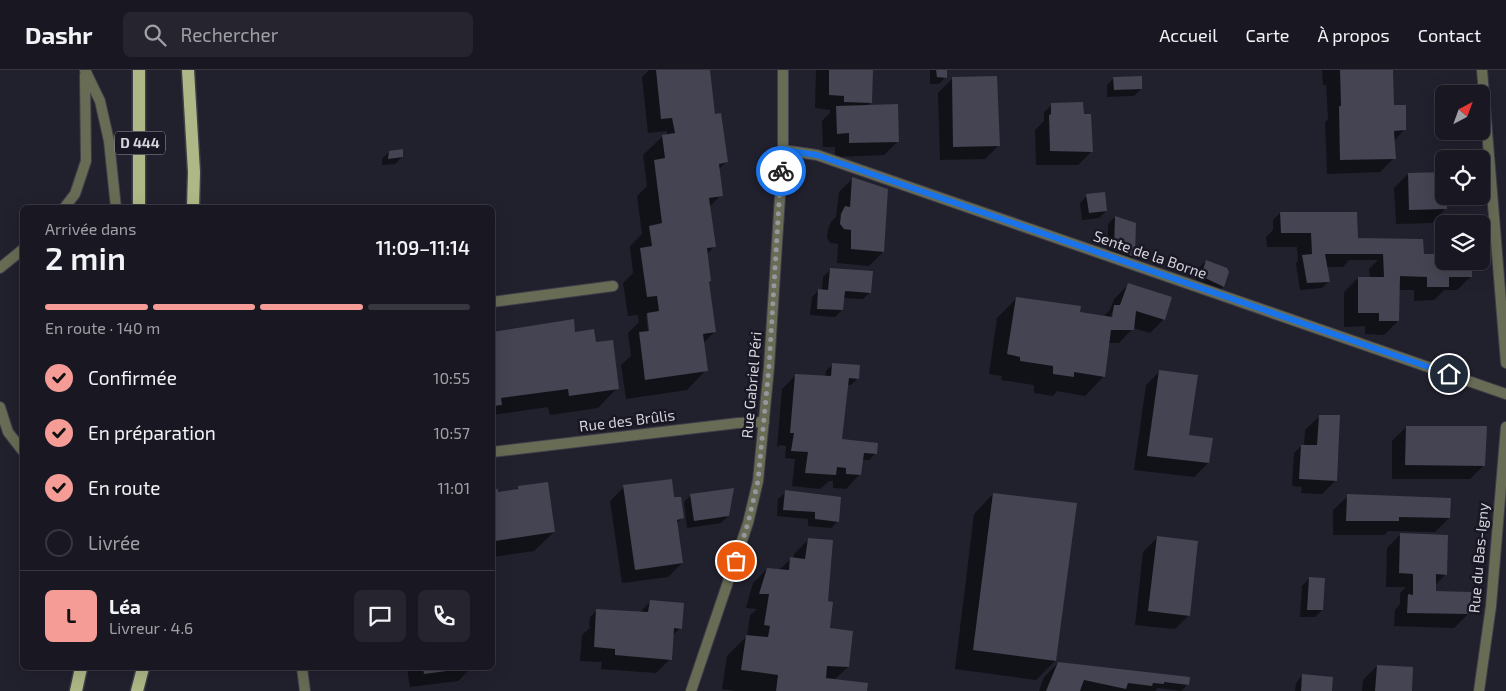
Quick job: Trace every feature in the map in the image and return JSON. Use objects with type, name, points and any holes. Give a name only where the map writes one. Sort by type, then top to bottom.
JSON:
[{"type":"main road","name":"D 444","points":[[139,70],[139,205]]},
{"type":"main road","points":[[188,70],[194,172],[193,205]]},
{"type":"main road","points":[[76,691],[81,670]]},
{"type":"main road","points":[[137,691],[142,670]]},
{"type":"street","name":"Rue Gabriel Péri","points":[[691,691],[748,523],[758,481],[764,422],[783,150],[783,70]]},
{"type":"street","points":[[1482,70],[1506,363]]},
{"type":"street","points":[[66,205],[75,194],[86,161],[85,71]]},
{"type":"street","points":[[85,71],[100,101],[109,141],[116,205]]},
{"type":"street","name":"Sente de la Borne","points":[[783,150],[817,155],[1506,394]]},
{"type":"street","points":[[0,268],[20,252]]},
{"type":"street","points":[[495,302],[613,286]]},
{"type":"street","points":[[0,407],[8,432],[20,447]]},
{"type":"street","name":"Rue des Brûlis","points":[[495,452],[738,423],[764,422]]},
{"type":"street","name":"Rue du Bas-Igny","points":[[1479,691],[1490,606],[1506,427]]},
{"type":"street","points":[[302,670],[305,691]]},
{"type":"building","points":[[656,70],[710,70],[715,114],[721,113],[728,162],[719,164],[723,196],[709,198],[716,247],[707,248],[711,281],[709,282],[716,332],[703,334],[708,371],[645,380],[639,332],[649,331],[647,313],[659,311],[657,296],[647,297],[640,248],[652,246],[649,226],[662,223],[654,160],[665,158],[662,135],[675,133],[672,118],[661,119]]},
{"type":"building","points":[[829,70],[873,70],[872,103],[844,102],[844,96],[829,95]]},
{"type":"building","points":[[936,70],[947,70],[947,78],[937,77]]},
{"type":"building","points":[[1340,70],[1393,70],[1394,105],[1406,105],[1406,130],[1394,131],[1396,159],[1340,160]]},
{"type":"building","points":[[997,76],[1000,146],[953,147],[952,77]]},
{"type":"building","points":[[1142,76],[1142,89],[1114,90],[1113,77]]},
{"type":"building","points":[[1083,102],[1084,114],[1091,114],[1093,152],[1050,151],[1049,115],[1051,114],[1051,103]]},
{"type":"building","points":[[898,104],[899,142],[849,143],[849,133],[837,134],[836,106]]},
{"type":"building","points":[[403,149],[403,157],[388,159],[389,151]]},
{"type":"building","points":[[1435,172],[1435,205],[1447,205],[1447,209],[1409,210],[1408,173]]},
{"type":"building","points":[[852,177],[888,189],[884,252],[851,249],[851,230],[844,229],[840,224],[841,214],[845,206],[850,207]]},
{"type":"building","points":[[1105,192],[1107,211],[1089,213],[1086,194]]},
{"type":"building","points":[[1280,212],[1357,212],[1358,238],[1423,239],[1424,254],[1435,254],[1435,270],[1472,270],[1472,277],[1449,277],[1449,287],[1427,287],[1427,277],[1400,276],[1399,321],[1379,321],[1379,313],[1358,313],[1358,277],[1384,277],[1383,254],[1325,254],[1330,282],[1307,283],[1302,255],[1312,254],[1311,233],[1281,233]]},
{"type":"building","points":[[1115,216],[1136,223],[1135,257],[1114,250]]},
{"type":"building","points":[[1206,260],[1227,268],[1229,272],[1224,287],[1201,276]]},
{"type":"building","points":[[830,268],[873,271],[871,293],[845,291],[843,310],[817,309],[818,289],[828,290]]},
{"type":"building","points":[[1128,283],[1172,297],[1165,320],[1136,311],[1134,330],[1111,330],[1105,377],[1074,372],[1074,377],[1053,374],[1053,366],[1020,361],[1020,357],[1007,354],[1016,297],[1081,306],[1080,312],[1112,317],[1114,305],[1120,305]]},
{"type":"building","points":[[574,319],[575,332],[594,329],[596,342],[613,340],[619,389],[569,396],[568,389],[501,398],[502,405],[495,406],[495,332]]},
{"type":"building","points":[[832,363],[860,365],[859,379],[849,378],[842,439],[878,443],[877,454],[864,453],[861,475],[846,474],[846,468],[837,467],[836,475],[805,473],[808,452],[791,451],[794,433],[790,433],[795,374],[831,376]]},
{"type":"building","points":[[1159,370],[1198,375],[1189,435],[1213,438],[1209,463],[1147,456]]},
{"type":"building","points":[[1319,415],[1340,415],[1337,481],[1299,479],[1301,445],[1317,445]]},
{"type":"building","points":[[1406,426],[1487,426],[1485,466],[1405,465]]},
{"type":"building","points":[[672,479],[674,497],[681,497],[684,518],[677,520],[683,563],[635,570],[623,485]]},
{"type":"building","points":[[548,482],[555,532],[495,541],[495,490],[498,489],[498,492],[518,489],[518,486]]},
{"type":"building","points":[[734,488],[729,516],[694,521],[690,494]]},
{"type":"building","points":[[785,490],[841,497],[839,522],[815,519],[815,512],[783,510]]},
{"type":"building","points":[[993,493],[1077,503],[1056,661],[973,650]]},
{"type":"building","points":[[1347,494],[1451,498],[1450,518],[1399,517],[1399,521],[1346,521]]},
{"type":"building","points":[[1400,533],[1448,535],[1447,575],[1436,574],[1436,591],[1472,592],[1469,614],[1407,613],[1408,594],[1413,595],[1413,574],[1399,573]]},
{"type":"building","points":[[1157,536],[1198,541],[1190,616],[1148,611]]},
{"type":"building","points":[[808,538],[833,540],[828,601],[833,602],[830,628],[853,631],[849,667],[827,666],[826,678],[868,683],[867,691],[776,691],[778,675],[741,670],[746,635],[768,637],[770,626],[764,625],[769,594],[759,594],[767,568],[789,570],[790,557],[805,559]]},
{"type":"building","points":[[1309,577],[1325,578],[1323,610],[1307,610]]},
{"type":"building","points":[[650,600],[684,603],[682,629],[674,628],[672,660],[615,655],[615,649],[594,647],[596,609],[648,612]]},
{"type":"building","points":[[1058,662],[1190,677],[1189,685],[1164,682],[1164,684],[1153,683],[1152,686],[1128,683],[1126,689],[1084,680],[1080,691],[1046,691]]},
{"type":"building","points":[[1377,665],[1413,667],[1412,691],[1375,691]]},
{"type":"building","points":[[423,670],[454,670],[424,674]]},
{"type":"building","points":[[1302,674],[1333,677],[1332,691],[1301,691]]},
{"type":"way so far","points":[[736,561],[758,481],[769,367],[781,171]]},
{"type":"route","points":[[781,171],[783,150],[817,155],[1449,374]]}]
